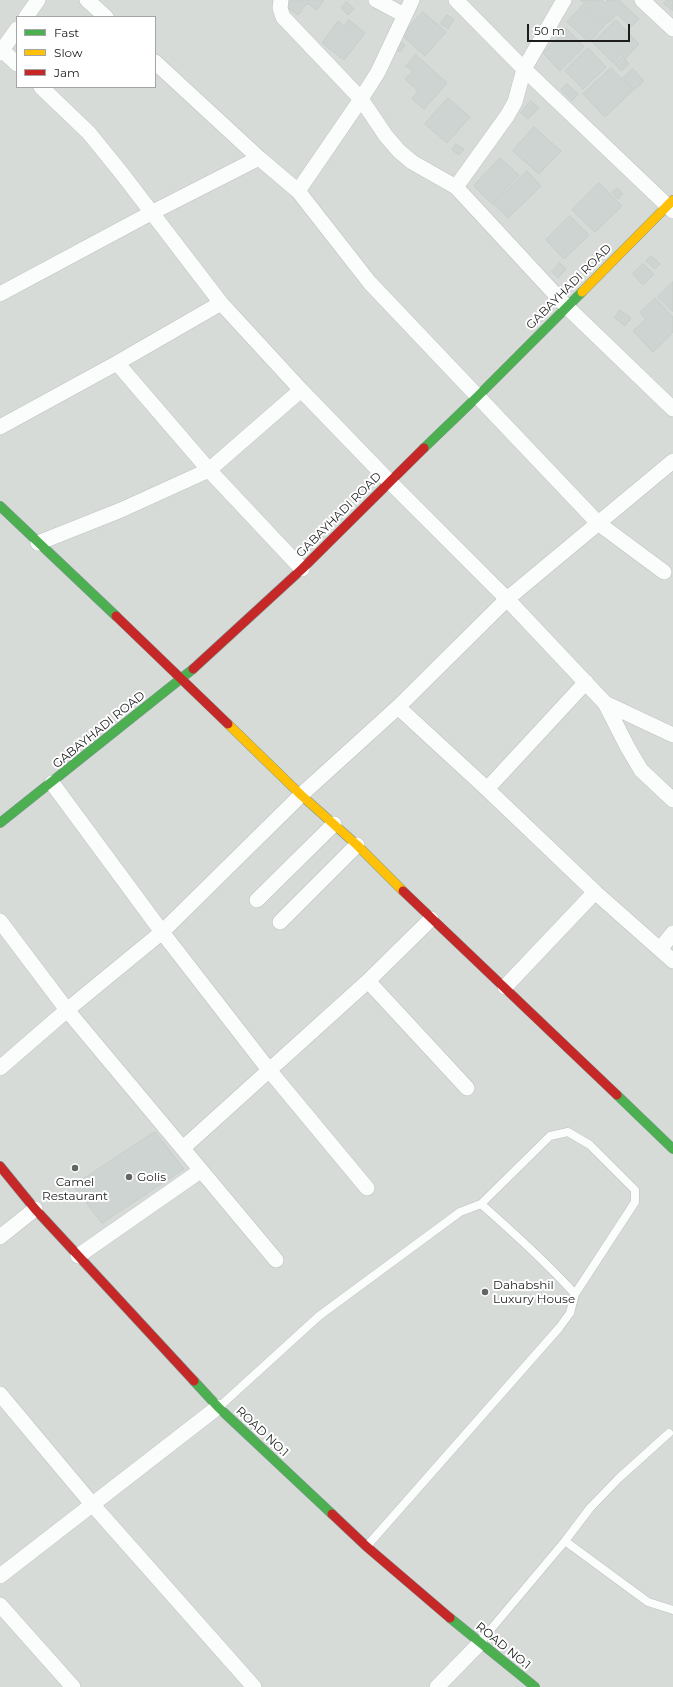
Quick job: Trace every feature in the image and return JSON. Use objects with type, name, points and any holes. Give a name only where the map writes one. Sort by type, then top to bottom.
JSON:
[{"type":"main road","name":"GABAYHADI ROAD","points":[[0,823],[182,679],[302,569],[389,481],[477,397],[671,206]]},
{"type":"main road","points":[[0,506],[182,679],[301,795],[357,845],[431,919],[505,987],[673,1149]]},
{"type":"main road","name":"ROAD NO.1","points":[[0,1166],[35,1209],[218,1407],[367,1547],[534,1687]]},
{"type":"street","points":[[27,16],[38,0]]},
{"type":"street","points":[[87,0],[105,16]]},
{"type":"street","points":[[281,0],[280,8],[284,17],[362,99],[386,136],[399,151],[412,162],[456,188],[567,307],[673,409]]},
{"type":"street","points":[[376,0],[404,15]]},
{"type":"street","points":[[298,191],[362,99],[378,72],[412,0]]},
{"type":"street","points":[[456,0],[524,69],[671,206]]},
{"type":"street","points":[[456,188],[507,116],[515,102],[524,69],[564,0]]},
{"type":"street","points":[[642,0],[673,28]]},
{"type":"street","points":[[16,30],[1,51],[16,63]]},
{"type":"street","points":[[156,63],[259,158],[298,191],[370,283],[598,523],[664,572]]},
{"type":"street","points":[[42,88],[89,133],[221,303],[301,390],[389,481],[507,599],[605,703],[641,770],[673,800]]},
{"type":"street","points":[[0,294],[151,213],[259,158]]},
{"type":"street","points":[[0,427],[117,363],[221,303]]},
{"type":"street","points":[[117,363],[210,470],[302,569]]},
{"type":"street","points":[[38,543],[121,510],[210,470],[301,390]]},
{"type":"street","points":[[0,1068],[67,1010],[162,932],[301,795],[398,707],[507,599],[673,462]]},
{"type":"street","points":[[487,789],[586,682]]},
{"type":"street","points":[[605,703],[673,735]]},
{"type":"street","points":[[398,707],[595,892],[673,961]]},
{"type":"street","points":[[52,783],[162,932],[269,1070],[367,1188]]},
{"type":"street","points":[[257,900],[334,824]]},
{"type":"street","points":[[280,922],[357,845]]},
{"type":"street","points":[[505,987],[595,892]]},
{"type":"street","points":[[183,1148],[368,981],[431,919]]},
{"type":"street","points":[[0,922],[67,1010],[183,1148],[200,1171],[276,1260]]},
{"type":"street","points":[[660,949],[673,933]]},
{"type":"street","points":[[368,981],[467,1088]]},
{"type":"street","points":[[78,1256],[200,1171]]},
{"type":"street","points":[[0,1237],[35,1209]]},
{"type":"street","points":[[0,1394],[92,1504],[254,1687]]},
{"type":"street","points":[[0,1576],[218,1407]]},
{"type":"street","points":[[0,1605],[73,1687]]},
{"type":"street","points":[[437,1687],[480,1643]]},
{"type":"lane","points":[[218,1407],[319,1316],[454,1216],[460,1212],[481,1204],[550,1136],[568,1132],[590,1145],[635,1190],[635,1202],[575,1294],[570,1313],[367,1547]]},
{"type":"lane","points":[[481,1204],[515,1233],[575,1294]]},
{"type":"lane","points":[[480,1643],[565,1541],[590,1508],[619,1478],[668,1433]]},
{"type":"lane","points":[[565,1541],[648,1602],[673,1610]]},
{"type":"shaded area","points":[[0,0],[673,0],[673,1687],[0,1687]]},
{"type":"building","points":[[286,0],[324,0],[317,10],[307,3],[298,15],[283,4]]},
{"type":"building","points":[[581,0],[602,0],[605,3],[608,0],[619,0],[639,19],[631,27],[617,14],[607,24]]},
{"type":"building","points":[[667,0],[673,0],[673,11],[664,4]]},
{"type":"building","points":[[347,2],[354,9],[348,15],[341,8]]},
{"type":"building","points":[[583,5],[605,25],[589,42],[567,22]]},
{"type":"building","points":[[423,12],[446,32],[425,56],[402,35]]},
{"type":"building","points":[[447,15],[454,19],[448,29],[441,24]]},
{"type":"building","points":[[349,20],[365,33],[344,60],[322,43],[338,21],[344,26]]},
{"type":"building","points":[[616,20],[639,44],[625,59],[621,55],[613,63],[593,43]]},
{"type":"building","points":[[567,29],[584,47],[560,71],[543,53]]},
{"type":"building","points":[[398,41],[405,45],[400,52],[393,48]]},
{"type":"building","points":[[588,48],[606,67],[583,89],[565,71]]},
{"type":"building","points":[[416,55],[447,83],[424,109],[412,99],[418,91],[405,79],[413,71],[406,66]]},
{"type":"building","points":[[623,57],[629,64],[621,71],[615,64]]},
{"type":"building","points":[[611,68],[633,90],[605,117],[583,94]]},
{"type":"building","points":[[633,69],[644,81],[634,90],[623,78]]},
{"type":"building","points":[[567,84],[578,94],[572,101],[561,90]]},
{"type":"building","points":[[448,98],[470,117],[447,143],[425,124]]},
{"type":"building","points":[[531,101],[539,108],[528,119],[521,113]]},
{"type":"building","points":[[534,127],[561,151],[539,174],[513,151]]},
{"type":"building","points":[[456,144],[464,149],[459,155],[452,150]]},
{"type":"building","points":[[500,158],[519,175],[492,204],[474,186]]},
{"type":"building","points":[[527,171],[541,186],[508,218],[494,204]]},
{"type":"building","points":[[599,183],[622,206],[595,232],[572,210]]},
{"type":"building","points":[[617,188],[623,194],[618,199],[612,193]]},
{"type":"building","points":[[570,216],[589,235],[564,259],[546,240]]},
{"type":"building","points":[[651,256],[660,264],[655,269],[646,261]]},
{"type":"building","points":[[560,263],[566,269],[558,278],[552,272]]},
{"type":"building","points":[[643,264],[654,274],[643,285],[633,274]]},
{"type":"building","points":[[673,282],[673,312],[658,297]]},
{"type":"building","points":[[655,298],[673,317],[673,332],[653,352],[633,331],[646,319],[640,313]]},
{"type":"building","points":[[620,310],[631,318],[625,326],[615,318]]},
{"type":"building","name":"Golis","points":[[155,1132],[184,1169],[102,1223],[73,1186]]},
{"type":"traffic: fast","points":[[424,448],[582,292]]},
{"type":"traffic: fast","points":[[0,506],[116,616]]},
{"type":"traffic: fast","points":[[0,823],[193,669]]},
{"type":"traffic: fast","points":[[617,1095],[673,1149]]},
{"type":"traffic: fast","points":[[194,1381],[218,1407],[332,1514]]},
{"type":"traffic: fast","points":[[450,1618],[535,1687]]},
{"type":"traffic: slow","points":[[582,292],[673,200]]},
{"type":"traffic: slow","points":[[228,724],[301,795],[357,845],[403,891]]},
{"type":"traffic: jam","points":[[193,669],[302,569],[424,448]]},
{"type":"traffic: jam","points":[[116,616],[228,724]]},
{"type":"traffic: jam","points":[[403,891],[617,1095]]},
{"type":"traffic: jam","points":[[0,1166],[35,1209],[194,1381]]},
{"type":"traffic: jam","points":[[332,1514],[367,1547],[450,1618]]},
{"type":"place","name":"Camel Restaurant","points":[[75,1168]]},
{"type":"place","name":"Golis","points":[[129,1177]]},
{"type":"place","name":"Dahabshil Luxury House","points":[[485,1292]]}]
